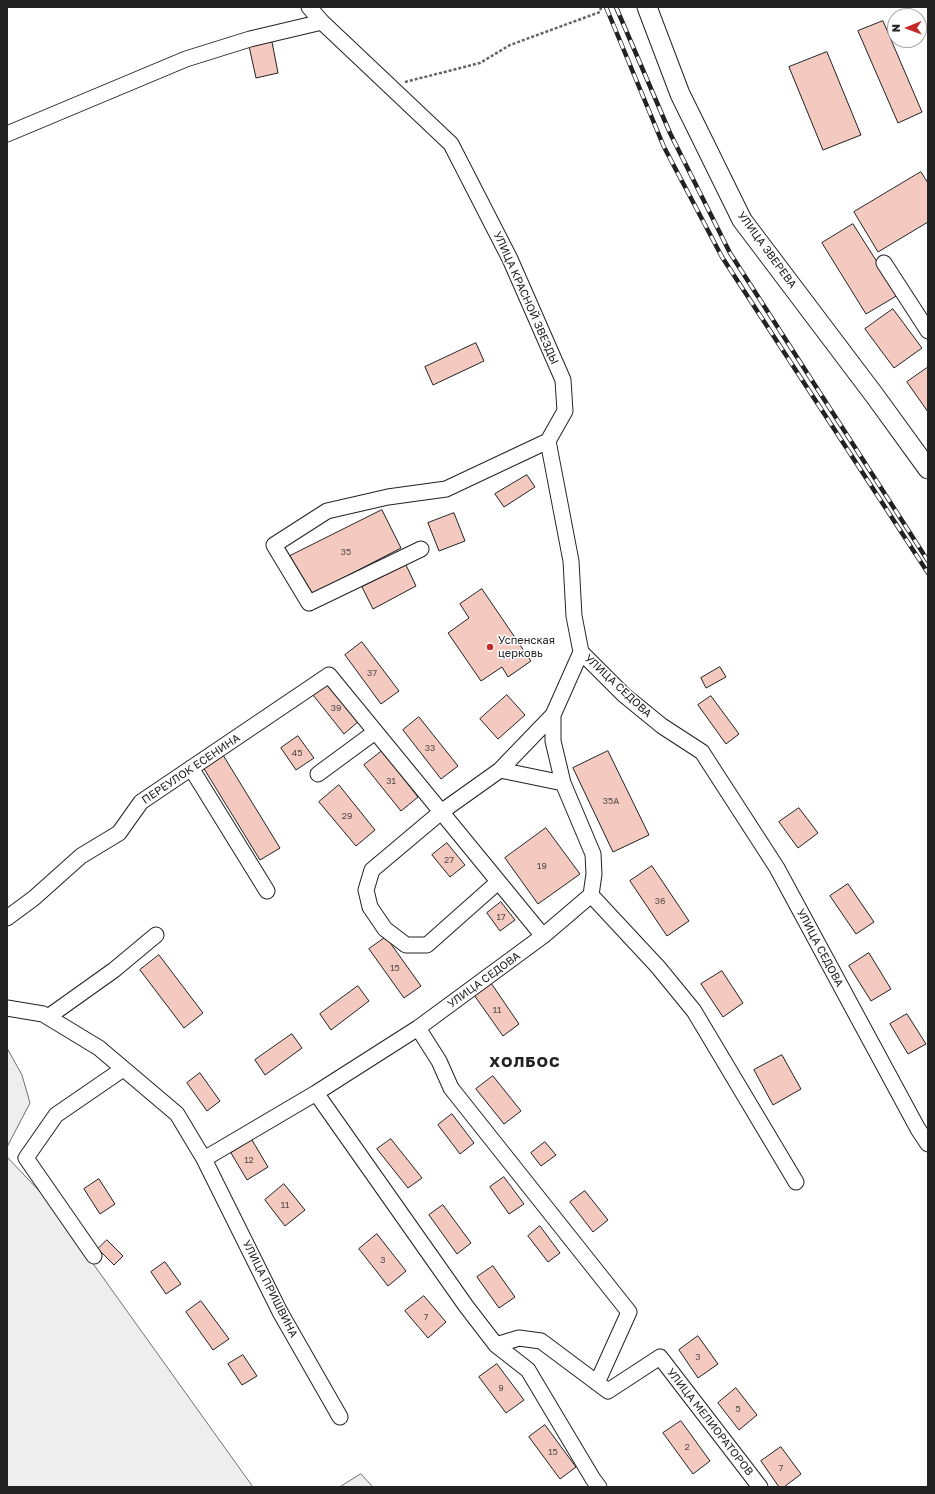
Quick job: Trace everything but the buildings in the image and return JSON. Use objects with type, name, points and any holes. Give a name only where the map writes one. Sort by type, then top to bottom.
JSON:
[{"type":"main road","name":"УЛИЦА ЗВЕРЕВА","points":[[647,7],[680,94],[742,220],[875,396],[928,469]]},
{"type":"street","name":"УЛИЦА КРАСНОЙ ЗВЕЗДЫ","points":[[309,7],[322,22],[451,144],[510,259],[563,380],[565,411],[548,441]]},
{"type":"street","points":[[7,134],[186,59],[250,39],[322,22]]},
{"type":"street","points":[[884,263],[928,331]]},
{"type":"street","points":[[421,549],[309,603],[274,545],[327,512],[388,497],[446,489],[548,441],[571,561],[574,616],[581,652]]},
{"type":"street","name":"УЛИЦА СЕДОВА","points":[[204,1159],[316,1093],[418,1028],[543,936],[591,895],[594,874],[593,854],[563,783],[554,741],[553,715],[581,652],[624,695],[662,726],[702,752],[778,868],[918,1129],[928,1144]]},
{"type":"street","name":"ПЕРЕУЛОК ЕСЕНИНА","points":[[7,918],[34,898],[81,856],[119,833],[141,802],[329,675],[375,732]]},
{"type":"street","points":[[498,882],[427,944],[406,945],[385,929],[370,907],[366,890],[372,870],[441,812],[500,770],[553,715]]},
{"type":"street","points":[[318,774],[375,732],[543,936]]},
{"type":"street","points":[[192,768],[267,891]]},
{"type":"street","points":[[500,770],[563,783]]},
{"type":"street","points":[[591,895],[658,967],[694,1011],[796,1182]]},
{"type":"street","points":[[48,1017],[114,970],[156,935]]},
{"type":"street","name":"УЛИЦА ПРИШВИНА","points":[[7,1008],[44,1014],[99,1048],[177,1114],[204,1159],[280,1312],[340,1417]]},
{"type":"street","points":[[418,1028],[439,1061],[451,1088],[629,1312],[597,1383],[541,1341],[520,1338],[496,1344]]},
{"type":"street","points":[[94,1256],[26,1158],[56,1115],[123,1069]]},
{"type":"street","points":[[316,1093],[466,1306],[496,1344],[528,1370],[599,1487]]},
{"type":"street","name":"УЛИЦА МЕЛИОРАТОРОВ","points":[[597,1383],[608,1391],[660,1357],[760,1487]]},
{"type":"path","points":[[389,86],[480,63],[510,45],[600,12],[601,7]]},
{"type":"shaded area","points":[[7,1048],[22,1075],[30,1103],[7,1147]]},
{"type":"shaded area","points":[[7,1157],[46,1198],[253,1487],[7,1487]]},
{"type":"shaded area","points":[[361,1474],[373,1487],[340,1487]]},
{"type":"railway","points":[[606,7],[664,147],[722,257],[928,573]]},
{"type":"railway","points":[[616,7],[670,133],[730,253],[928,561]]},
{"type":"place","name":"Успенская церковь","points":[[490,647]]},
{"type":"district","name":"ХОЛБОС","points":[[525,1062]]}]
